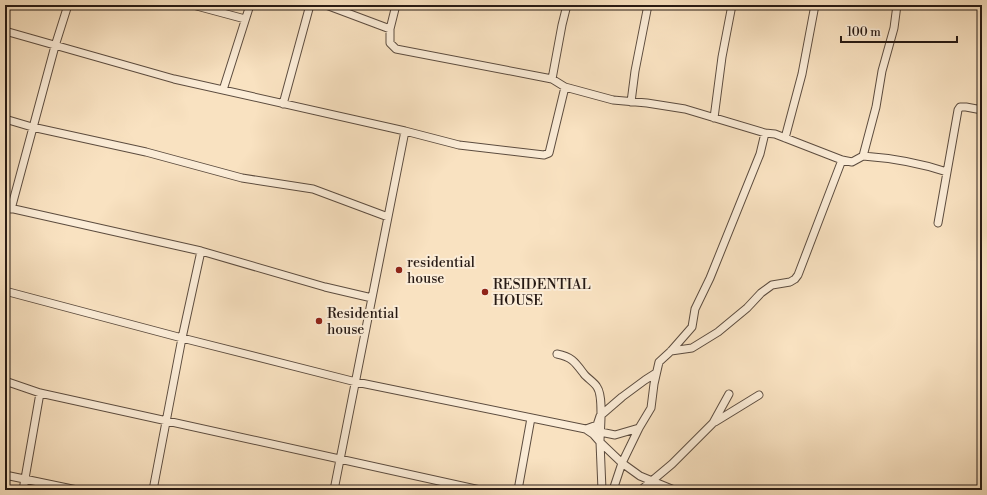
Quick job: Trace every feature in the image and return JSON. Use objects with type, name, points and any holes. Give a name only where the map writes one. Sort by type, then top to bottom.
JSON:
[{"type":"street","points":[[68,5],[8,208],[201,251],[325,287],[372,298]]},
{"type":"street","points":[[193,5],[245,19]]},
{"type":"street","points":[[223,90],[250,5]]},
{"type":"street","points":[[283,104],[310,5]]},
{"type":"street","points":[[326,5],[390,29]]},
{"type":"street","points":[[396,5],[390,29],[390,43],[396,50],[552,80],[565,87],[613,100],[647,102],[685,109],[765,133],[775,134],[842,160],[852,162],[863,156],[879,157],[919,164],[947,172]]},
{"type":"street","points":[[552,80],[567,5]]},
{"type":"street","points":[[631,102],[641,34],[648,5]]},
{"type":"street","points":[[714,118],[722,57],[732,5]]},
{"type":"street","points":[[785,138],[802,74],[815,5]]},
{"type":"street","points":[[863,156],[876,107],[882,71],[894,28],[897,5]]},
{"type":"street","points":[[5,31],[174,79],[405,131],[459,145],[544,155],[549,153],[565,87]]},
{"type":"street","points":[[938,223],[958,110],[960,107],[966,107],[982,110]]},
{"type":"street","points":[[5,119],[32,127],[146,152],[242,178],[313,189],[388,217]]},
{"type":"street","points":[[334,490],[405,131]]},
{"type":"street","points":[[613,490],[622,463],[638,428],[652,408],[654,384],[660,362],[692,327],[695,309],[710,278],[760,154],[765,133]]},
{"type":"street","points":[[671,351],[692,348],[718,332],[772,285],[790,282],[795,279],[798,275],[842,160]]},
{"type":"street","points":[[154,490],[182,338],[201,251]]},
{"type":"street","points":[[5,291],[356,382],[615,435],[638,428]]},
{"type":"street","points":[[557,354],[568,356],[597,387],[600,399],[602,490]]},
{"type":"street","points":[[586,429],[597,424],[600,416],[622,397],[656,373]]},
{"type":"street","points":[[5,381],[40,393],[480,490]]},
{"type":"street","points":[[23,490],[40,393]]},
{"type":"street","points":[[713,423],[729,394]]},
{"type":"street","points":[[641,490],[672,464],[713,423],[758,395]]},
{"type":"street","points":[[518,490],[531,418]]},
{"type":"street","points":[[586,429],[622,463],[640,476],[674,490]]},
{"type":"street","points":[[5,475],[77,490]]},
{"type":"place","name":"residential house","points":[[399,270]]},
{"type":"place","name":"RESIDENTIAL HOUSE","points":[[485,292]]},
{"type":"place","name":"Residential house","points":[[319,321]]}]
